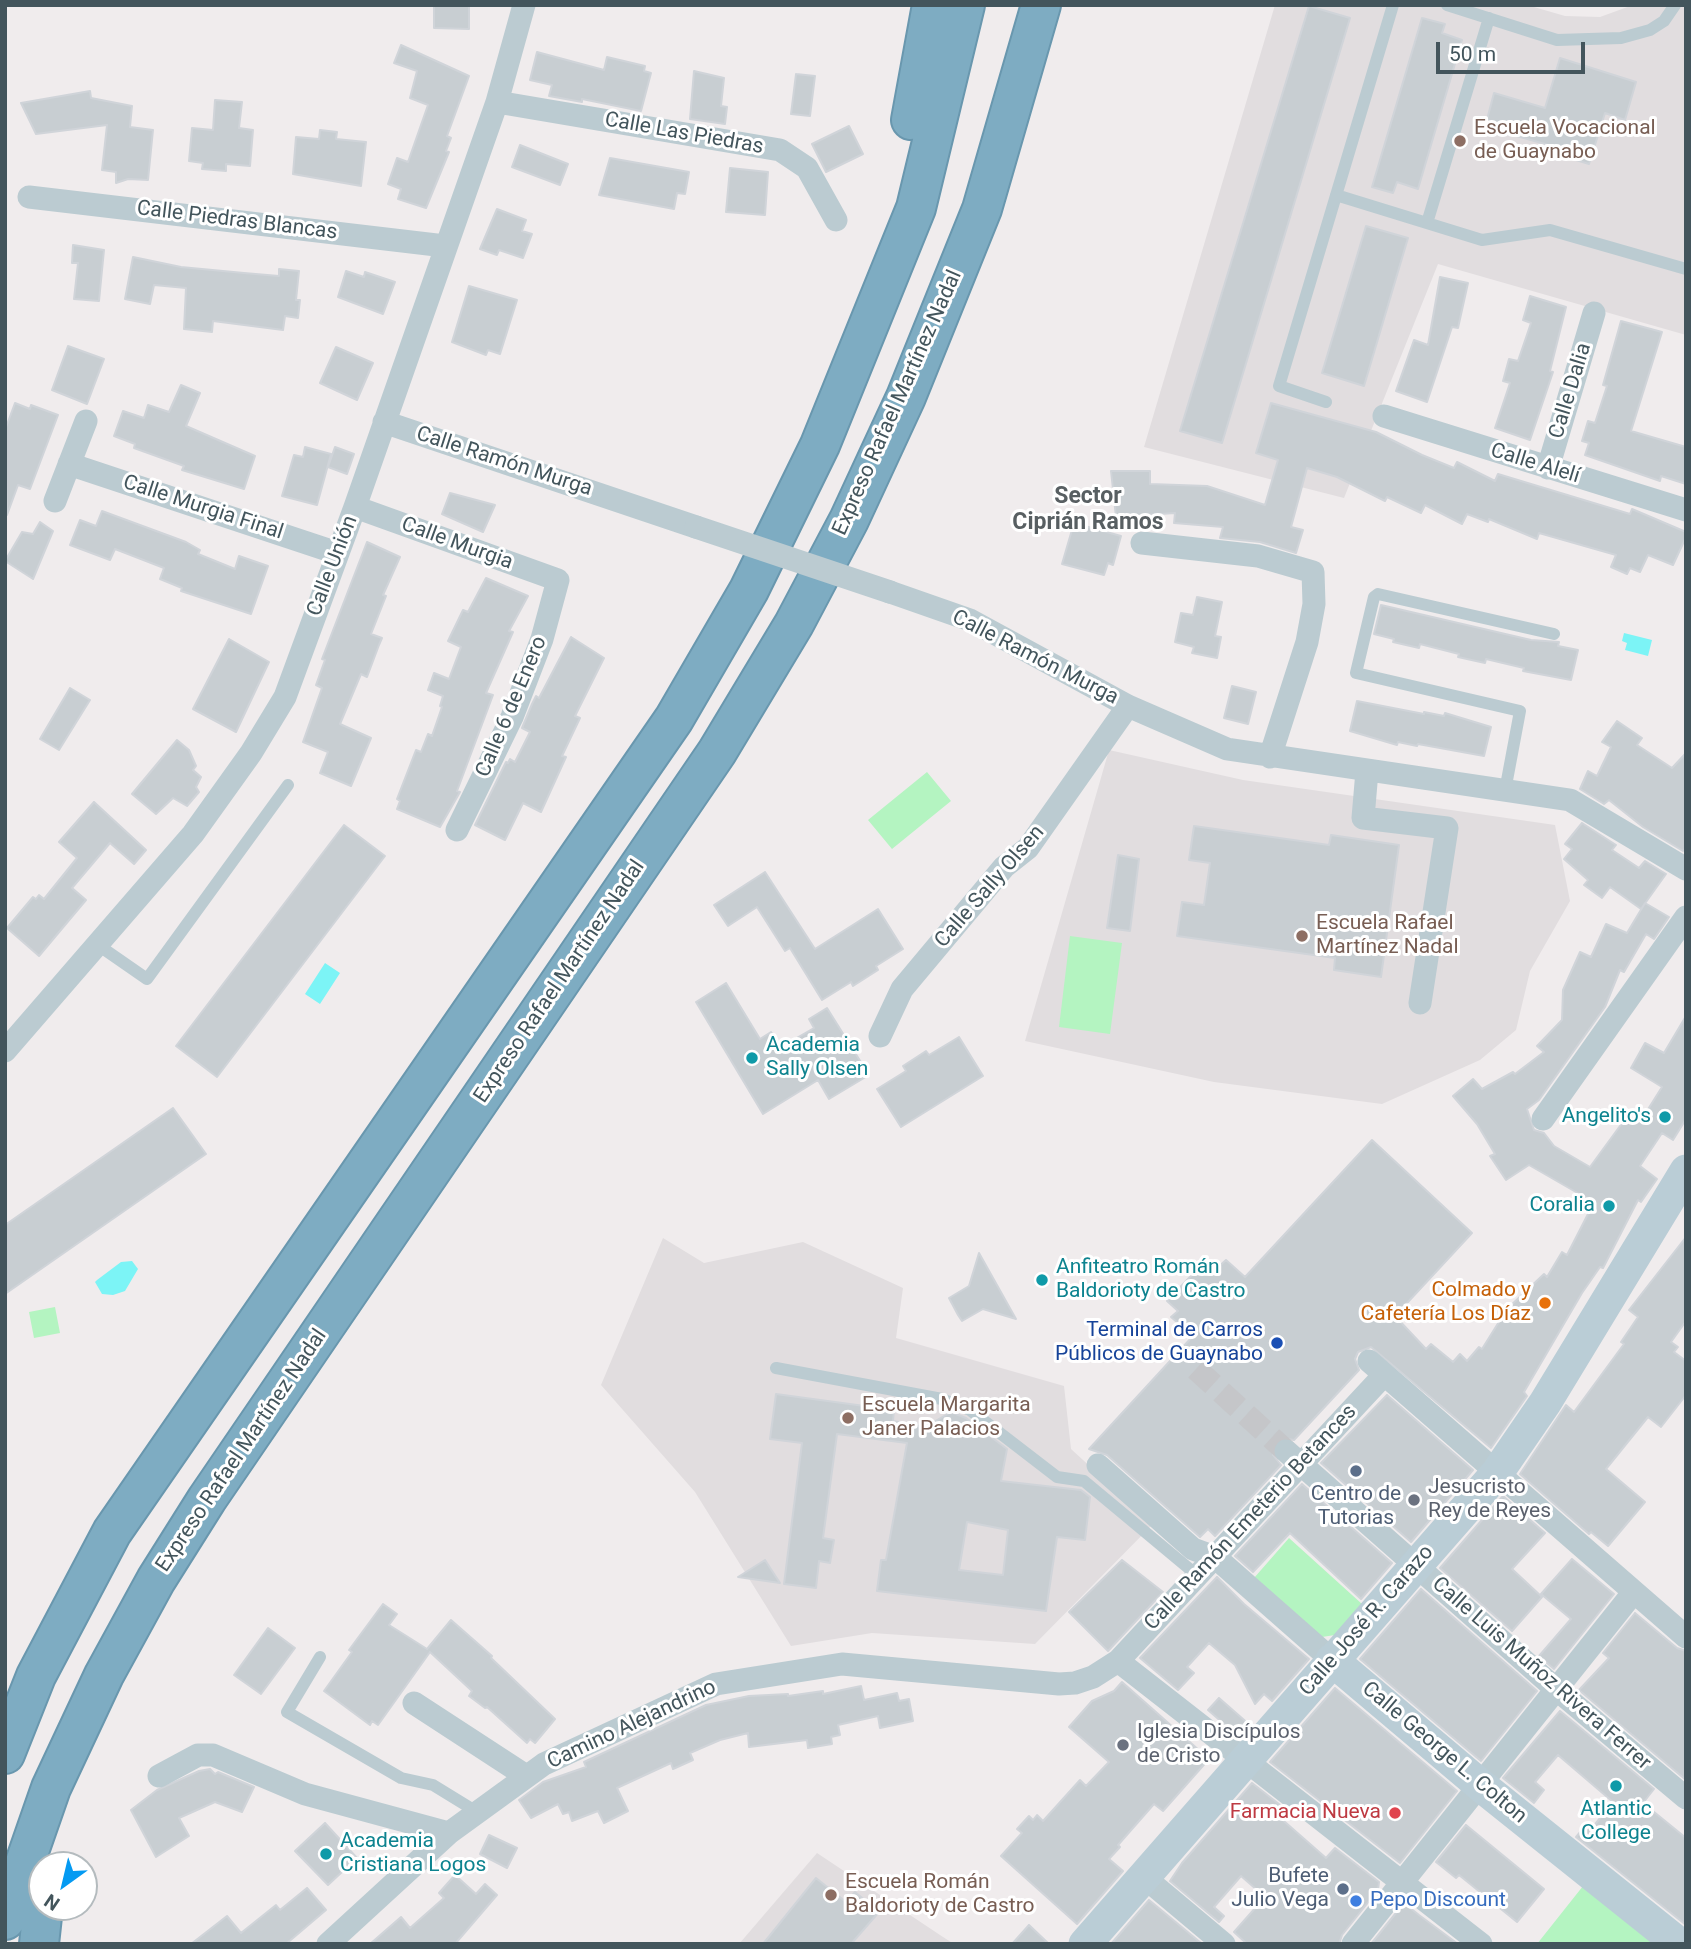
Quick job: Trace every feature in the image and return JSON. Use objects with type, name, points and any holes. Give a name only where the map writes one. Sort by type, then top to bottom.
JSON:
[{"type":"highway","points":[[820,445],[849,329],[897,178],[920,80],[932,5]]},
{"type":"highway","points":[[5,1754],[36,1676],[112,1532],[674,719],[749,590],[820,445],[916,208],[965,5]]},
{"type":"highway","name":"Expreso Rafael Martínez Nadal","points":[[5,1920],[51,1788],[104,1675],[156,1580],[207,1499],[709,764],[794,624],[849,520],[900,410],[982,209],[1041,5]]},
{"type":"highway","points":[[48,1851],[51,1788]]},
{"type":"highway","points":[[39,1944],[41,1921]]},
{"type":"street","name":"Calle Unión","points":[[5,1051],[193,834],[251,753],[285,697],[355,507],[497,102],[524,5]]},
{"type":"street","name":"Calle Las Piedras","points":[[497,102],[780,150],[807,168],[836,220]]},
{"type":"street","name":"Calle Piedras Blancas","points":[[29,197],[445,246]]},
{"type":"street","name":"Calle Dalia","points":[[1548,468],[1594,313]]},
{"type":"street","name":"Calle Alelí","points":[[1384,416],[1686,510]]},
{"type":"street","points":[[55,501],[86,421]]},
{"type":"street","name":"Calle Ramón Murga","points":[[384,422],[970,620],[1128,706],[1227,750],[1570,800],[1686,869]]},
{"type":"street","name":"Calle Murgia Final","points":[[69,464],[337,553]]},
{"type":"street","name":"Calle Murgia","points":[[355,507],[558,580]]},
{"type":"street","points":[[1142,543],[1258,556],[1313,572],[1314,604],[1307,642],[1270,757]]},
{"type":"street","name":"Calle 6 de Enero","points":[[457,830],[512,717],[542,639],[558,580]]},
{"type":"street","name":"Calle Sally Olsen","points":[[880,1036],[902,989],[1004,867],[1028,848],[1128,706]]},
{"type":"street","points":[[1367,771],[1363,818],[1447,828],[1420,1003]]},
{"type":"street","points":[[1543,1119],[1686,917]]},
{"type":"street","name":"Calle José R. Carazo","points":[[1085,1944],[1497,1473],[1545,1404],[1686,1171]]},
{"type":"street","name":"Calle Ramón Emeterio Betances","points":[[1118,1661],[1215,1558],[1294,1458],[1376,1368],[1497,1473]]},
{"type":"street","name":"Calle Luis Muñoz Rivera Ferrer","points":[[1294,1458],[1556,1689],[1686,1798]]},
{"type":"street","name":"Calle George L. Colton","points":[[1098,1465],[1193,1549],[1215,1558],[1479,1784],[1679,1944]]},
{"type":"street","points":[[1497,1473],[1686,1637]]},
{"type":"street","points":[[1353,1944],[1633,1593]]},
{"type":"street","points":[[1118,1661],[1481,1944]]},
{"type":"street","name":"Camino Alejandrino","points":[[328,1944],[449,1833],[526,1776],[544,1764],[716,1684],[842,1664],[1075,1683],[1093,1677],[1118,1661]]},
{"type":"street","points":[[414,1703],[526,1776]]},
{"type":"street","points":[[159,1776],[198,1755],[213,1755],[305,1794],[449,1833]]},
{"type":"street","points":[[1144,1877],[1224,1944]]},
{"type":"lane","points":[[1326,402],[1279,386],[1393,5]]},
{"type":"lane","points":[[1447,5],[1557,40],[1621,38],[1650,30],[1664,21],[1675,5]]},
{"type":"lane","points":[[1427,223],[1489,18]]},
{"type":"lane","points":[[1336,195],[1482,240],[1550,230],[1686,269]]},
{"type":"lane","points":[[1505,791],[1520,711],[1356,673],[1374,597],[1378,594],[1555,634]]},
{"type":"lane","points":[[98,945],[147,979],[288,785]]},
{"type":"lane","points":[[776,1368],[942,1399],[970,1410],[1057,1477],[1084,1481],[1198,1576]]},
{"type":"lane","points":[[320,1657],[287,1712],[401,1778],[433,1785],[477,1811]]},
{"type":"shaded area","name":"Escuela Vocacional de Guaynabo","points":[[1275,5],[1527,5],[1565,16],[1600,17],[1633,5],[1686,5],[1686,335],[1438,264],[1344,498],[1144,447]]},
{"type":"shaded area","name":"Escuela Rafael Martínez Nadal","points":[[1109,750],[1243,780],[1555,825],[1570,901],[1530,971],[1516,1030],[1480,1060],[1382,1104],[1214,1082],[1025,1041]]},
{"type":"shaded area","name":"Escuela Margarita Janer Palacios","points":[[663,1238],[704,1263],[803,1242],[903,1288],[896,1338],[1064,1386],[1071,1449],[1153,1524],[1035,1644],[872,1633],[791,1646],[695,1492],[601,1385]]},
{"type":"shaded area","name":"Escuela Román Baldorioty de Castro","points":[[817,1853],[943,1937],[954,1944],[739,1944]]},
{"type":"green space","points":[[927,772],[951,801],[892,849],[868,820]]},
{"type":"green space","points":[[1070,936],[1122,943],[1110,1034],[1059,1027]]},
{"type":"green space","points":[[55,1307],[60,1333],[34,1338],[29,1312]]},
{"type":"green space","points":[[1289,1538],[1362,1604],[1335,1635],[1322,1637],[1254,1578]]},
{"type":"green space","points":[[1587,1881],[1663,1944],[1537,1944]]},
{"type":"water","points":[[1624,633],[1652,640],[1648,656],[1625,650],[1627,643],[1622,641]]},
{"type":"water","points":[[325,963],[340,973],[320,1004],[305,994]]},
{"type":"water","points":[[132,1261],[138,1269],[125,1291],[113,1295],[102,1294],[95,1282],[121,1262]]},
{"type":"building","points":[[434,5],[469,5],[469,29],[434,28]]},
{"type":"building","points":[[1309,6],[1350,18],[1222,443],[1180,431]]},
{"type":"building","points":[[1422,18],[1445,24],[1442,33],[1462,40],[1418,189],[1397,182],[1393,193],[1372,187]]},
{"type":"building","points":[[401,45],[469,76],[447,136],[451,138],[446,151],[449,152],[426,208],[398,199],[401,189],[388,184],[397,158],[408,162],[428,105],[410,98],[417,71],[394,63]]},
{"type":"building","points":[[537,52],[604,70],[607,57],[645,66],[644,71],[651,73],[641,111],[582,99],[582,102],[549,96],[552,85],[530,80]]},
{"type":"building","points":[[1560,58],[1636,82],[1625,120],[1605,113],[1589,164],[1550,152],[1552,146],[1485,127],[1494,93],[1545,108]]},
{"type":"building","points":[[694,71],[724,78],[721,106],[727,107],[725,124],[690,119]]},
{"type":"building","points":[[796,74],[815,76],[810,116],[791,114]]},
{"type":"building","points":[[90,91],[91,98],[132,106],[130,127],[153,130],[148,180],[128,179],[116,183],[116,172],[102,170],[107,125],[36,134],[21,103]]},
{"type":"building","points":[[215,100],[242,102],[239,128],[253,130],[250,166],[226,164],[226,171],[202,169],[203,163],[189,161],[192,128],[213,130]]},
{"type":"building","points":[[849,126],[863,154],[826,172],[812,144]]},
{"type":"building","points":[[320,130],[337,132],[336,139],[366,142],[361,186],[293,174],[296,137],[319,139]]},
{"type":"building","points":[[520,145],[568,164],[560,185],[512,167]]},
{"type":"building","points":[[610,158],[689,172],[685,194],[677,193],[674,209],[599,195]]},
{"type":"building","points":[[730,168],[768,172],[765,215],[726,212]]},
{"type":"building","points":[[497,209],[526,220],[522,231],[532,234],[523,258],[499,250],[497,255],[480,249]]},
{"type":"building","points":[[1366,226],[1408,238],[1364,386],[1322,373]]},
{"type":"building","points":[[73,245],[104,250],[99,301],[74,299],[78,263],[72,263]]},
{"type":"building","points":[[133,257],[181,267],[279,276],[279,269],[299,271],[296,300],[300,300],[298,318],[285,316],[283,330],[213,321],[212,332],[184,329],[186,288],[154,285],[150,304],[125,299]]},
{"type":"building","points":[[346,271],[364,277],[365,272],[395,282],[383,314],[338,297]]},
{"type":"building","points":[[1440,277],[1468,283],[1458,328],[1452,327],[1427,402],[1396,391],[1414,340],[1428,345]]},
{"type":"building","points":[[469,286],[517,300],[500,354],[488,350],[486,355],[452,342]]},
{"type":"building","points":[[1530,296],[1566,307],[1550,371],[1553,372],[1530,440],[1495,428],[1510,383],[1503,381],[1509,359],[1518,361],[1531,323],[1523,320]]},
{"type":"building","points":[[1621,321],[1662,332],[1631,431],[1686,447],[1686,484],[1661,476],[1660,481],[1585,455],[1589,443],[1582,441],[1588,421],[1595,423],[1607,386],[1603,385]]},
{"type":"building","points":[[68,346],[104,359],[87,404],[52,390]]},
{"type":"building","points":[[336,347],[373,363],[357,400],[320,383]]},
{"type":"building","points":[[181,385],[200,393],[186,426],[255,456],[244,489],[182,470],[184,466],[134,448],[135,444],[114,436],[123,411],[144,418],[148,405],[169,412]]},
{"type":"building","points":[[15,403],[30,409],[31,405],[58,415],[30,489],[18,485],[7,515],[5,430]]},
{"type":"building","points":[[1271,403],[1376,432],[1422,455],[1454,468],[1457,462],[1495,481],[1498,474],[1630,514],[1632,509],[1686,532],[1686,537],[1673,565],[1648,555],[1640,572],[1630,568],[1627,574],[1611,567],[1616,555],[1539,533],[1537,539],[1489,519],[1488,522],[1467,514],[1462,524],[1425,505],[1421,513],[1387,497],[1385,501],[1337,477],[1307,468],[1291,527],[1303,530],[1296,553],[1260,542],[1220,538],[1223,527],[1174,523],[1175,513],[1116,517],[1111,471],[1150,471],[1150,484],[1207,486],[1265,505],[1278,460],[1256,453]]},
{"type":"building","points":[[305,447],[331,454],[317,505],[282,496],[294,455],[303,457]]},
{"type":"building","points":[[335,447],[354,454],[347,474],[328,467]]},
{"type":"building","points":[[450,493],[495,505],[483,532],[442,514]]},
{"type":"building","points":[[102,511],[186,542],[200,550],[198,554],[235,569],[239,556],[268,566],[251,614],[181,591],[182,588],[160,579],[164,568],[115,549],[110,560],[70,545],[80,520],[96,526]]},
{"type":"building","points":[[40,522],[53,531],[33,579],[5,561],[22,532],[33,534]]},
{"type":"building","points":[[1074,523],[1121,536],[1113,565],[1108,563],[1104,575],[1062,564]]},
{"type":"building","points":[[367,542],[400,557],[383,595],[386,596],[371,634],[382,638],[367,677],[361,674],[340,724],[371,738],[351,786],[320,773],[328,752],[303,742],[322,688],[316,685],[325,660],[322,659]]},
{"type":"building","points":[[486,578],[528,596],[509,631],[513,632],[486,693],[493,695],[457,791],[460,792],[440,827],[397,809],[400,801],[397,799],[416,750],[421,752],[428,734],[432,736],[442,707],[443,696],[428,690],[434,673],[449,679],[461,647],[448,641],[463,610],[468,612]]},
{"type":"building","points":[[1197,597],[1222,602],[1215,636],[1221,637],[1217,658],[1192,653],[1194,647],[1175,642],[1181,613],[1193,615]]},
{"type":"building","points":[[1381,605],[1531,640],[1559,642],[1558,646],[1578,650],[1571,680],[1523,671],[1524,668],[1486,659],[1485,663],[1458,657],[1459,654],[1420,644],[1419,648],[1393,642],[1394,639],[1374,634]]},
{"type":"building","points":[[571,637],[604,658],[575,716],[580,718],[541,812],[523,803],[505,840],[475,825],[506,762],[510,759],[515,762],[530,732],[522,728],[532,704],[536,696],[539,698]]},
{"type":"building","points":[[229,639],[269,662],[236,732],[193,709]]},
{"type":"building","points":[[1232,686],[1256,692],[1248,724],[1224,718]]},
{"type":"building","points":[[70,688],[90,700],[59,750],[40,739]]},
{"type":"building","points":[[1357,701],[1424,714],[1444,716],[1445,713],[1491,727],[1484,756],[1418,744],[1398,742],[1397,745],[1350,731]]},
{"type":"building","points":[[1617,721],[1642,738],[1637,745],[1672,768],[1686,753],[1686,847],[1683,851],[1643,827],[1609,800],[1604,804],[1580,789],[1588,771],[1597,776],[1611,747],[1602,742]]},
{"type":"building","points":[[177,740],[189,750],[196,766],[193,770],[201,777],[196,787],[199,792],[187,806],[173,798],[156,814],[132,794]]},
{"type":"building","points":[[94,802],[146,850],[134,864],[110,843],[72,888],[86,900],[39,956],[7,928],[33,897],[36,899],[39,895],[44,899],[77,858],[59,842]]},
{"type":"building","points":[[1582,823],[1616,845],[1612,850],[1639,868],[1645,861],[1666,874],[1641,909],[1610,887],[1602,898],[1584,885],[1588,880],[1564,859],[1572,849],[1565,844]]},
{"type":"building","points":[[344,825],[385,856],[217,1077],[176,1046]]},
{"type":"building","points":[[1194,826],[1329,845],[1331,835],[1399,845],[1381,977],[1334,970],[1335,958],[1177,936],[1182,902],[1204,905],[1210,863],[1189,860]]},
{"type":"building","points":[[1118,855],[1139,859],[1130,931],[1107,928]]},
{"type":"building","points":[[765,872],[815,949],[878,909],[903,949],[876,966],[878,970],[853,986],[851,982],[822,1000],[790,948],[785,951],[757,907],[728,926],[714,905]]},
{"type":"building","name":"Terminal de Carros Públicos de Guaynabo","points":[[1645,903],[1669,917],[1654,939],[1646,934],[1624,972],[1620,970],[1605,1007],[1539,1100],[1527,1109],[1534,1130],[1544,1133],[1554,1146],[1590,1167],[1628,1115],[1640,1122],[1662,1087],[1631,1068],[1645,1043],[1664,1053],[1686,1016],[1686,1119],[1673,1140],[1662,1133],[1640,1166],[1657,1179],[1641,1202],[1638,1200],[1603,1268],[1600,1267],[1582,1293],[1524,1392],[1527,1396],[1491,1448],[1371,1347],[1358,1352],[1355,1359],[1359,1370],[1294,1440],[1282,1438],[1275,1442],[1273,1455],[1281,1465],[1215,1536],[1208,1529],[1200,1537],[1107,1455],[1089,1449],[1193,1336],[1171,1317],[1178,1311],[1167,1301],[1207,1259],[1217,1268],[1226,1260],[1245,1277],[1372,1140],[1472,1233],[1395,1316],[1426,1349],[1431,1344],[1453,1362],[1460,1354],[1467,1361],[1479,1347],[1482,1349],[1507,1309],[1544,1274],[1547,1277],[1562,1252],[1567,1255],[1589,1212],[1583,1209],[1588,1199],[1529,1165],[1506,1180],[1490,1156],[1495,1154],[1477,1124],[1453,1096],[1473,1079],[1482,1089],[1513,1072],[1515,1074],[1544,1052],[1537,1046],[1562,1020],[1563,990],[1580,952],[1591,957],[1606,924],[1627,933]]},
{"type":"building","points":[[726,983],[760,1039],[771,1032],[781,1047],[814,1028],[809,1019],[827,1008],[869,1075],[829,1099],[818,1080],[763,1114],[696,1002]]},
{"type":"building","name":"Academia Sally Olsen","points":[[959,1037],[983,1076],[901,1127],[877,1089],[906,1071],[903,1066],[926,1051],[929,1055]]},
{"type":"building","points":[[173,1108],[206,1154],[5,1294],[5,1225]]},
{"type":"building","points":[[1686,1237],[1686,1321],[1671,1342],[1678,1347],[1674,1352],[1686,1361],[1686,1395],[1661,1427],[1648,1417],[1606,1469],[1645,1502],[1608,1546],[1591,1532],[1589,1534],[1520,1474],[1566,1405],[1574,1412],[1624,1344],[1621,1342],[1638,1317],[1629,1310]]},
{"type":"building","points":[[979,1253],[1016,1319],[983,1309],[962,1321],[958,1315],[949,1298],[969,1286]]},
{"type":"building","points":[[776,1394],[894,1410],[893,1421],[925,1427],[951,1412],[966,1418],[1007,1449],[1001,1481],[1081,1490],[1090,1497],[1085,1540],[1057,1537],[1046,1611],[877,1591],[881,1560],[886,1560],[907,1443],[837,1434],[823,1538],[834,1540],[830,1563],[819,1561],[816,1588],[784,1584],[802,1443],[770,1439]],"holes":[[[967,1522],[1008,1530],[1003,1575],[959,1570]]]},
{"type":"building","points":[[1387,1395],[1473,1470],[1411,1542],[1321,1463]]},
{"type":"building","points":[[1302,1484],[1392,1563],[1361,1599],[1290,1533],[1253,1572],[1235,1556]]},
{"type":"building","points":[[1503,1496],[1545,1533],[1512,1569],[1542,1597],[1512,1631],[1440,1568]]},
{"type":"building","points":[[1572,1559],[1614,1594],[1554,1669],[1539,1656],[1571,1619],[1541,1594]]},
{"type":"building","points":[[765,1560],[780,1583],[738,1577]]},
{"type":"building","points":[[1122,1560],[1163,1592],[1108,1651],[1069,1612]]},
{"type":"building","points":[[1217,1577],[1244,1604],[1309,1659],[1272,1701],[1264,1694],[1255,1704],[1235,1665],[1209,1643],[1187,1667],[1194,1673],[1178,1690],[1140,1658]]},
{"type":"building","points":[[1421,1589],[1537,1691],[1481,1761],[1360,1659]]},
{"type":"building","points":[[383,1604],[397,1614],[389,1625],[427,1649],[451,1620],[492,1656],[491,1658],[555,1719],[535,1743],[530,1739],[527,1743],[487,1707],[469,1696],[472,1691],[430,1652],[378,1725],[372,1721],[370,1725],[324,1691],[352,1652],[349,1650]]},
{"type":"building","points":[[1635,1613],[1677,1648],[1686,1651],[1686,1780],[1579,1690],[1609,1658],[1603,1653]]},
{"type":"building","points":[[268,1628],[295,1648],[261,1694],[234,1675]]},
{"type":"building","points":[[1122,1682],[1209,1759],[1163,1811],[1154,1804],[1118,1845],[1120,1847],[1109,1859],[1123,1871],[1077,1924],[1001,1856],[1022,1833],[1017,1829],[1029,1816],[1033,1820],[1037,1815],[1043,1821],[1080,1780],[1086,1786],[1109,1762],[1069,1727],[1092,1701],[1114,1691]]},
{"type":"building","points":[[861,1686],[864,1700],[897,1693],[899,1701],[909,1699],[913,1721],[880,1728],[878,1716],[838,1725],[840,1735],[831,1737],[832,1744],[808,1748],[807,1740],[749,1747],[748,1733],[720,1740],[690,1753],[693,1760],[673,1769],[671,1763],[617,1788],[628,1811],[604,1823],[598,1811],[572,1821],[569,1812],[563,1814],[558,1804],[531,1818],[519,1800],[543,1782],[586,1767],[584,1762],[706,1705],[749,1696],[788,1696],[823,1691],[823,1694]]},
{"type":"building","points":[[1335,1688],[1457,1791],[1400,1863],[1270,1762]]},
{"type":"building","points":[[1219,1698],[1251,1726],[1240,1738],[1208,1710]]},
{"type":"building","points":[[1560,1711],[1654,1789],[1643,1803],[1686,1838],[1686,1925],[1576,1837],[1587,1824],[1592,1828],[1613,1802],[1558,1755],[1535,1782],[1544,1790],[1534,1803],[1503,1778]]},
{"type":"building","points":[[210,1769],[215,1774],[218,1772],[254,1787],[242,1812],[215,1802],[179,1818],[189,1836],[156,1857],[131,1810],[157,1790],[199,1771]]},
{"type":"building","points":[[1252,1783],[1284,1808],[1277,1815],[1326,1858],[1335,1848],[1379,1882],[1378,1890],[1342,1935],[1339,1944],[1247,1944],[1234,1932],[1265,1897],[1241,1876],[1214,1907],[1224,1916],[1219,1922],[1170,1881],[1182,1863]]},
{"type":"building","name":"Academia Cristiana Logos","points":[[325,1823],[357,1858],[328,1885],[295,1851]]},
{"type":"building","points":[[1466,1825],[1544,1889],[1517,1922],[1459,1875],[1456,1878],[1436,1862]]},
{"type":"building","points":[[489,1835],[517,1848],[507,1868],[480,1854]]},
{"type":"building","points":[[455,1875],[476,1894],[485,1884],[497,1895],[455,1944],[370,1944],[401,1917],[410,1928],[444,1898],[439,1893]]},
{"type":"building","points":[[816,1878],[846,1902],[855,1892],[879,1912],[851,1944],[763,1944]]},
{"type":"building","points":[[307,1888],[326,1910],[286,1944],[191,1944],[227,1916],[241,1933],[276,1905],[280,1910]]},
{"type":"building","points":[[1149,1900],[1201,1943],[1201,1944],[1111,1944]]},
{"type":"building","points":[[1404,1903],[1419,1915],[1458,1944],[1371,1944]]},
{"type":"building","points":[[1029,1925],[1049,1944],[1012,1944]]},
{"type":"tunnel","points":[[1196,1369],[1286,1451]]},
{"type":"place","name":"Escuela Vocacional de Guaynabo","points":[[1460,141]]},
{"type":"place","name":"Escuela Rafael Martínez Nadal","points":[[1302,936]]},
{"type":"place","name":"Academia Sally Olsen","points":[[752,1058]]},
{"type":"place","name":"Angelito's","points":[[1665,1117]]},
{"type":"place","name":"Coralia","points":[[1609,1206]]},
{"type":"place","name":"Anfiteatro Román Baldorioty de Castro","points":[[1042,1280]]},
{"type":"place","name":"Colmado y Cafetería Los Díaz","points":[[1545,1303]]},
{"type":"place","name":"Terminal de Carros Públicos de Guaynabo","points":[[1277,1343]]},
{"type":"place","name":"Escuela Margarita Janer Palacios","points":[[848,1418]]},
{"type":"place","name":"Centro de Tutorias","points":[[1356,1471]]},
{"type":"place","name":"Jesucristo Rey de Reyes","points":[[1414,1500]]},
{"type":"place","name":"Iglesia Discípulos de Cristo","points":[[1123,1745]]},
{"type":"place","name":"Atlantic College","points":[[1616,1786]]},
{"type":"place","name":"Farmacia Nueva","points":[[1395,1813]]},
{"type":"place","name":"Academia Cristiana Logos","points":[[326,1854]]},
{"type":"place","name":"Bufete Julio Vega","points":[[1343,1889]]},
{"type":"place","name":"Escuela Román Baldorioty de Castro","points":[[831,1895]]},
{"type":"place","name":"Pepo Discount","points":[[1356,1901]]},
{"type":"district","name":"Sector Ciprián Ramos","points":[[1088,510]]}]
